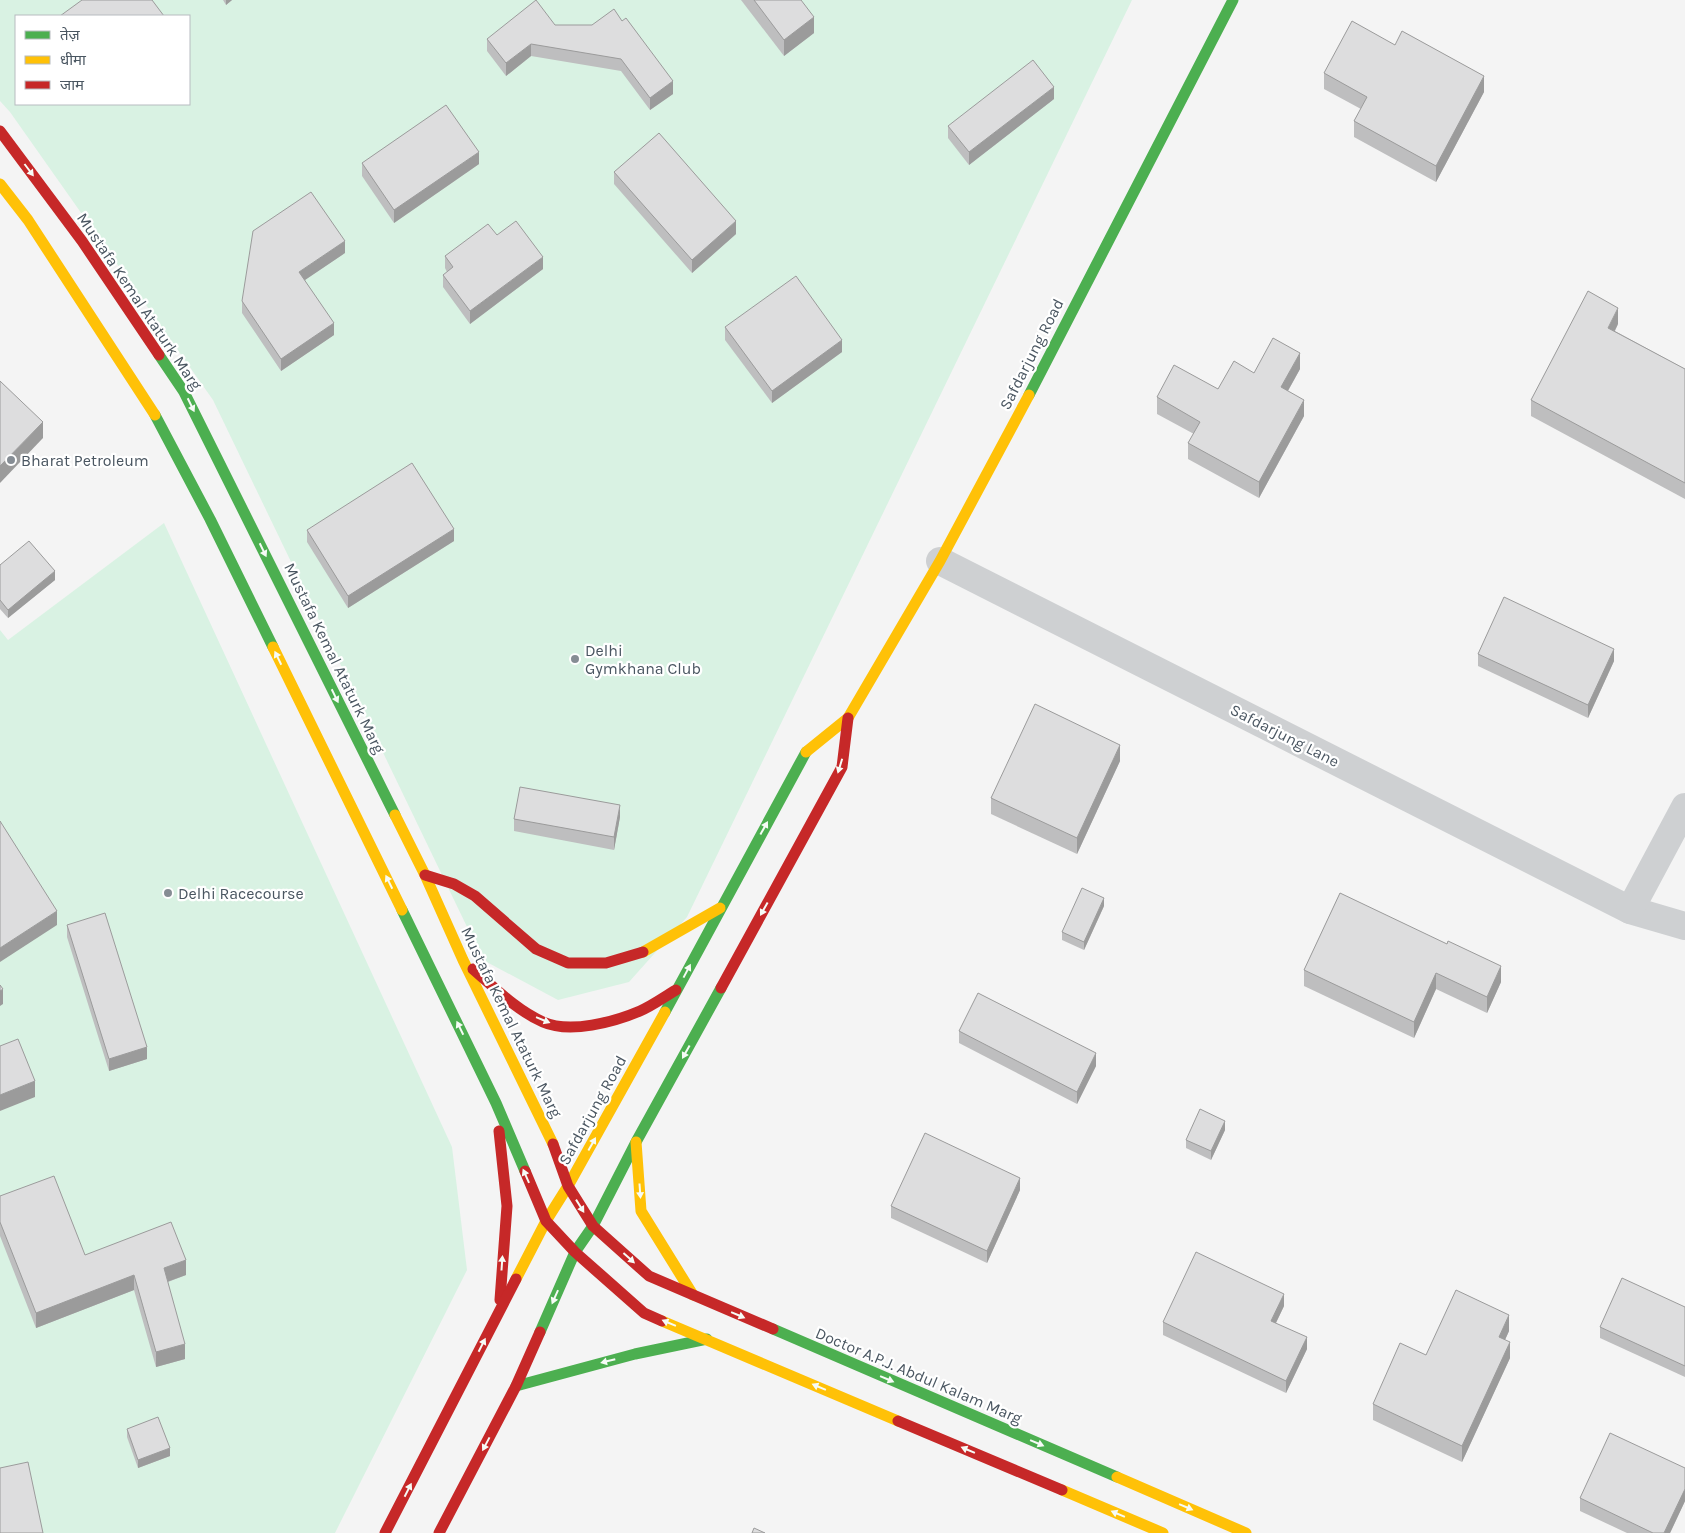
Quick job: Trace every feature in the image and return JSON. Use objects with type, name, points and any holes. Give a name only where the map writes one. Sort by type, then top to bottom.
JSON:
[{"type":"main road","name":"Safdarjung Road","points":[[385,1533],[546,1221],[568,1186],[678,989],[806,750],[848,718],[940,561],[1010,431],[1233,0]]},
{"type":"main road","name":"Mustafa Kemal Ataturk Marg","points":[[0,131],[82,241],[184,392],[425,875],[463,960],[552,1142],[568,1186],[593,1226]]},
{"type":"main road","points":[[0,184],[28,220],[155,414],[210,519],[496,1102],[546,1221],[575,1252],[644,1312],[707,1339],[769,1361],[1163,1533]]},
{"type":"main road","name":"Safdarjung Road","points":[[439,1533],[516,1386],[575,1252],[593,1226],[636,1142],[842,767],[848,718]]},
{"type":"main road","points":[[425,875],[454,884],[475,896],[536,949],[568,963],[606,963],[646,951],[720,908]]},
{"type":"main road","points":[[463,960],[512,1004],[544,1023],[576,1028],[607,1022],[641,1011],[678,989]]},
{"type":"main road","points":[[496,1102],[507,1206],[499,1311]]},
{"type":"main road","points":[[636,1142],[641,1211],[694,1295]]},
{"type":"main road","name":"Doctor A.P.J. Abdul Kalam Marg","points":[[593,1226],[649,1276],[694,1295],[780,1337],[1246,1533]]},
{"type":"main road","points":[[516,1386],[674,1344],[707,1339]]},
{"type":"street","name":"Safdarjung Lane","points":[[940,561],[1630,910],[1685,926]]},
{"type":"street","points":[[1630,910],[1685,807]]},
{"type":"green space","name":"Delhi Gymkhana Club","points":[[0,0],[1132,0],[687,917],[629,982],[558,1000],[483,960],[213,400],[10,112],[0,101]]},
{"type":"green space","name":"Delhi Racecourse","points":[[164,523],[452,1147],[467,1270],[335,1533],[0,1533],[0,630],[8,640]]},
{"type":"building","points":[[82,0],[152,0],[163,15],[61,15]]},
{"type":"building","points":[[536,0],[555,25],[592,25],[614,9],[622,21],[626,18],[673,81],[650,98],[621,59],[531,44],[506,63],[487,39]]},
{"type":"building","points":[[754,0],[801,0],[814,17],[784,40]]},
{"type":"building","points":[[1352,21],[1395,45],[1402,31],[1484,76],[1436,166],[1354,121],[1367,97],[1324,73]]},
{"type":"building","points":[[1033,60],[1054,87],[969,152],[948,126]]},
{"type":"building","points":[[446,105],[479,152],[394,210],[362,163]]},
{"type":"building","points":[[659,133],[736,221],[692,260],[614,172]]},
{"type":"building","points":[[311,192],[345,241],[299,272],[334,323],[281,359],[242,301],[253,231]]},
{"type":"building","points":[[516,221],[543,257],[470,311],[443,275],[453,267],[445,256],[488,224],[497,235]]},
{"type":"building","points":[[796,276],[842,340],[772,391],[725,327]]},
{"type":"building","points":[[1588,291],[1618,308],[1608,328],[1685,369],[1685,483],[1531,400]]},
{"type":"building","points":[[1273,338],[1300,353],[1281,387],[1304,400],[1259,482],[1188,443],[1200,422],[1157,397],[1174,365],[1218,389],[1234,361],[1254,373]]},
{"type":"building","name":"Bharat Petroleum","points":[[0,381],[43,422],[0,466]]},
{"type":"building","points":[[412,463],[454,529],[348,596],[307,530]]},
{"type":"building","points":[[29,541],[55,571],[8,610],[0,600],[0,565]]},
{"type":"building","points":[[1504,597],[1614,649],[1588,705],[1478,654]]},
{"type":"building","points":[[1035,704],[1120,745],[1077,838],[991,798]]},
{"type":"building","points":[[520,787],[620,805],[614,837],[514,819]]},
{"type":"building","points":[[0,821],[57,911],[0,948]]},
{"type":"building","points":[[1082,888],[1104,898],[1084,942],[1062,932]]},
{"type":"building","points":[[1340,893],[1447,944],[1448,941],[1501,966],[1487,997],[1436,973],[1414,1022],[1304,970]]},
{"type":"building","points":[[105,913],[147,1047],[109,1059],[67,925]]},
{"type":"building","points":[[978,993],[1096,1053],[1077,1092],[959,1031]]},
{"type":"building","points":[[18,1039],[35,1081],[0,1095],[0,1046]]},
{"type":"building","points":[[1200,1109],[1225,1121],[1211,1151],[1186,1140]]},
{"type":"building","points":[[925,1133],[1020,1178],[987,1251],[891,1206]]},
{"type":"building","points":[[54,1176],[85,1255],[171,1222],[186,1260],[164,1268],[185,1344],[156,1352],[134,1275],[36,1313],[0,1222],[0,1196]]},
{"type":"building","points":[[1196,1252],[1284,1294],[1271,1321],[1307,1337],[1286,1381],[1163,1322]]},
{"type":"building","points":[[1622,1278],[1685,1307],[1685,1366],[1600,1327]]},
{"type":"building","points":[[1456,1290],[1509,1315],[1499,1337],[1510,1342],[1462,1446],[1373,1404],[1400,1343],[1426,1355]]},
{"type":"building","points":[[158,1417],[170,1448],[138,1460],[127,1429]]},
{"type":"building","points":[[1610,1433],[1685,1468],[1685,1489],[1664,1533],[1653,1533],[1580,1498]]},
{"type":"building","points":[[28,1462],[43,1533],[0,1533],[0,1468]]},
{"type":"building","points":[[754,1528],[765,1533],[752,1533]]},
{"type":"traffic: fast","points":[[1029,395],[1233,0]]},
{"type":"traffic: fast","points":[[159,355],[184,392],[395,815]]},
{"type":"traffic: fast","points":[[155,415],[210,519],[273,647]]},
{"type":"traffic: fast","points":[[665,1012],[806,752]]},
{"type":"traffic: fast","points":[[402,910],[496,1103],[525,1171]]},
{"type":"traffic: fast","points":[[540,1332],[575,1252],[593,1226],[636,1142],[721,988]]},
{"type":"traffic: fast","points":[[773,1329],[1117,1477]]},
{"type":"traffic: fast","points":[[516,1386],[635,1354],[707,1339]]},
{"type":"traffic: slow","points":[[0,184],[28,220],[155,415]]},
{"type":"traffic: slow","points":[[806,752],[848,718],[940,561],[1029,395]]},
{"type":"traffic: slow","points":[[273,647],[402,910]]},
{"type":"traffic: slow","points":[[395,815],[553,1144]]},
{"type":"traffic: slow","points":[[643,952],[720,908]]},
{"type":"traffic: slow","points":[[516,1279],[546,1221],[568,1186],[665,1012]]},
{"type":"traffic: slow","points":[[636,1142],[641,1211],[693,1295]]},
{"type":"traffic: slow","points":[[662,1321],[898,1421]]},
{"type":"traffic: slow","points":[[1117,1477],[1246,1533]]},
{"type":"traffic: slow","points":[[1062,1490],[1163,1533]]},
{"type":"traffic: jam","points":[[0,131],[82,241],[159,355]]},
{"type":"traffic: jam","points":[[721,988],[842,767],[848,718]]},
{"type":"traffic: jam","points":[[425,875],[454,884],[475,896],[536,949],[568,963],[606,963],[643,952]]},
{"type":"traffic: jam","points":[[473,969],[506,998],[533,1017],[543,1022],[566,1027],[592,1025],[629,1015],[649,1007],[676,990]]},
{"type":"traffic: jam","points":[[499,1131],[507,1206],[500,1300]]},
{"type":"traffic: jam","points":[[553,1144],[568,1186],[593,1226],[649,1276],[773,1329]]},
{"type":"traffic: jam","points":[[525,1171],[546,1221],[575,1252],[644,1313],[662,1321]]},
{"type":"traffic: jam","points":[[385,1533],[516,1279]]},
{"type":"traffic: jam","points":[[439,1533],[516,1386],[540,1332]]},
{"type":"traffic: jam","points":[[898,1421],[1062,1490]]},
{"type":"place","name":"Bharat Petroleum","points":[[11,460]]},
{"type":"place","name":"Delhi Gymkhana Club","points":[[575,659]]},
{"type":"place","name":"Delhi Racecourse","points":[[168,893]]}]
